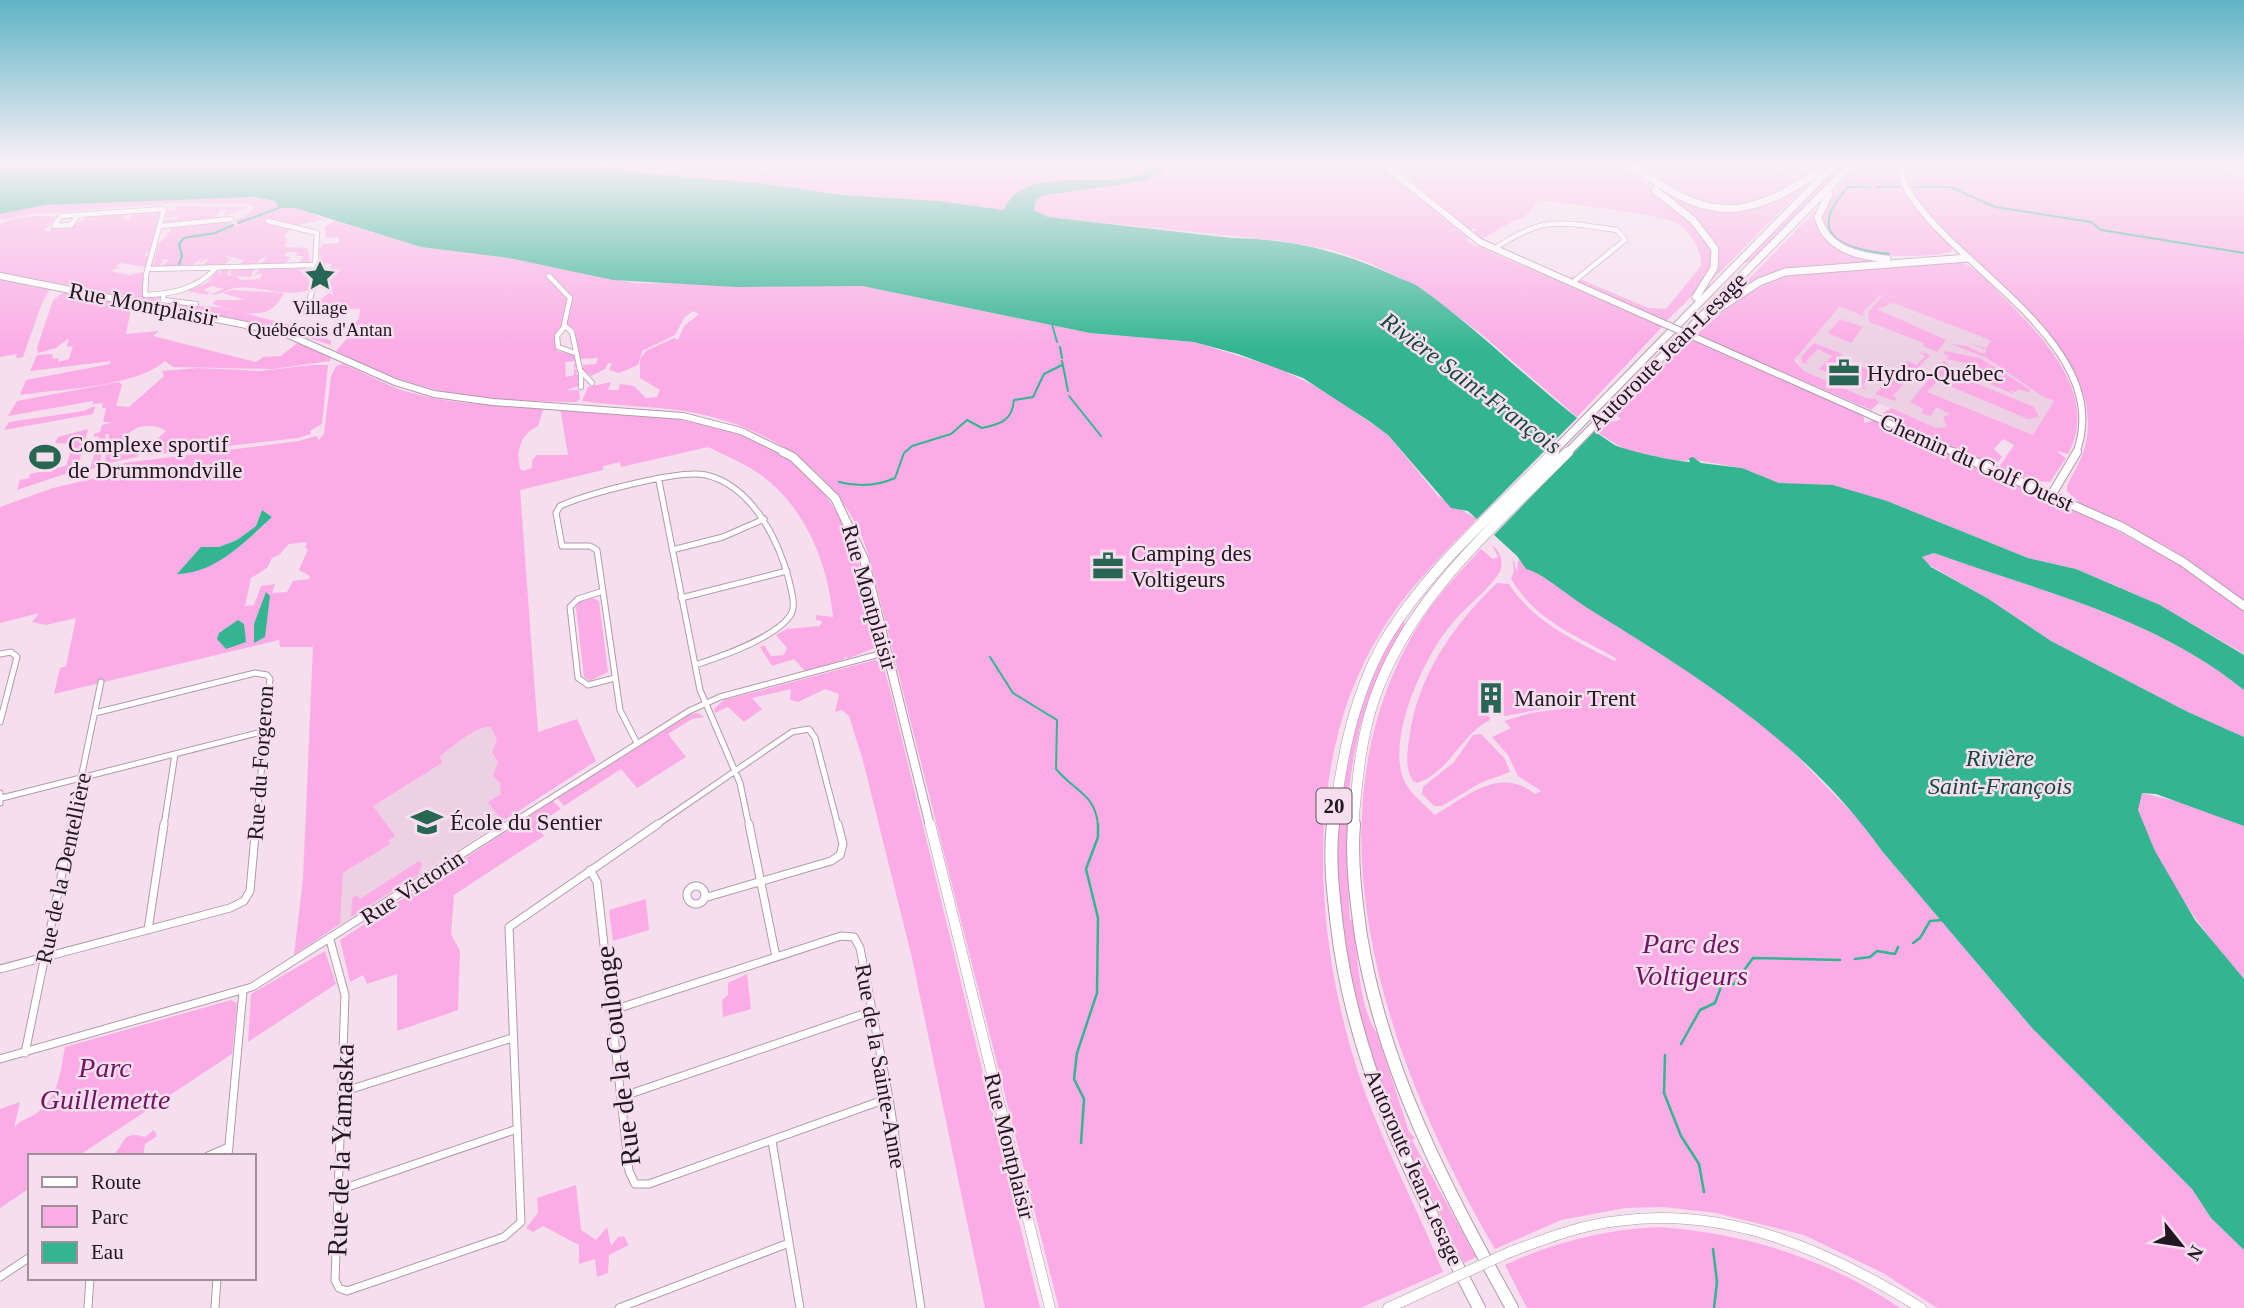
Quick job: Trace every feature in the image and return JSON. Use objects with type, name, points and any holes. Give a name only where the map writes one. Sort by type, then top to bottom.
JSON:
[{"type":"highway","points":[[1679,321],[1712,272],[1717,257],[1715,245],[1697,226]]},
{"type":"highway","name":"Autoroute Jean-Lesage","points":[[1477,1308],[1393,1134],[1369,1073],[1342,965],[1331,858],[1333,813],[1354,711],[1368,674],[1405,609],[1601,410],[1679,321],[1772,226]]},
{"type":"highway","name":"Autoroute Jean-Lesage","points":[[1601,410],[1695,325],[1791,226]]},
{"type":"highway","points":[[1821,226],[1824,233],[1838,245],[1859,254],[1887,259],[1966,256]]},
{"type":"highway","points":[[1695,325],[1754,285],[1785,272],[1966,256]]},
{"type":"highway","name":"Autoroute Jean-Lesage","points":[[1478,535],[1422,604],[1384,678],[1359,764],[1353,854],[1364,955],[1396,1073],[1437,1169],[1512,1308]]},
{"type":"street","points":[[161,226],[148,269],[144,294],[164,294],[197,287],[206,281],[216,268]]},
{"type":"street","points":[[290,226],[316,232],[315,265],[306,313]]},
{"type":"street","name":"Chemin du Golf Ouest","points":[[1457,226],[1494,249],[2052,495],[2157,546],[2244,606]]},
{"type":"street","points":[[1494,249],[1525,228],[1536,226]]},
{"type":"street","points":[[1572,283],[1625,240],[1617,230],[1589,226]]},
{"type":"street","points":[[1937,226],[2045,335],[2063,360],[2076,386],[2082,407],[2081,436],[2074,458],[2052,495]]},
{"type":"street","points":[[148,269],[315,265]]},
{"type":"street","name":"Rue Montplaisir","points":[[0,276],[282,332],[317,345],[379,378],[435,394],[480,400],[667,412],[705,419],[747,433],[804,466],[844,511],[864,559],[1050,1308]]},
{"type":"street","points":[[549,276],[570,298],[565,326],[557,336],[558,347],[575,353]]},
{"type":"street","points":[[164,294],[161,299],[196,304]]},
{"type":"street","points":[[565,326],[572,332],[581,371],[581,387]]},
{"type":"street","points":[[581,371],[592,383]]},
{"type":"street","points":[[637,743],[620,712],[597,550],[590,546],[562,547],[557,510],[568,502],[691,474],[707,475],[742,497],[764,520],[778,542],[794,604],[785,621],[695,665]]},
{"type":"street","points":[[610,1011],[776,957],[741,789],[704,704],[659,481]]},
{"type":"street","points":[[672,550],[723,537],[764,520]]},
{"type":"street","points":[[681,598],[787,571]]},
{"type":"street","points":[[603,591],[578,599],[570,607],[578,678],[589,685],[615,678]]},
{"type":"street","points":[[0,653],[13,652],[17,659],[0,722]]},
{"type":"street","name":"Rue Victorin","points":[[0,1059],[243,991],[330,940],[637,743],[704,704],[887,652]]},
{"type":"street","name":"Rue du Forgeron","points":[[95,713],[262,673],[270,679],[250,888],[244,901],[230,908],[148,930]]},
{"type":"street","name":"Rue de la Dentellière","points":[[24,1052],[101,682]]},
{"type":"street","points":[[590,870],[792,732],[805,728],[812,732],[843,851],[835,859],[704,898]]},
{"type":"street","points":[[1,798],[265,731]]},
{"type":"street","points":[[0,969],[148,930],[174,754]]},
{"type":"street","name":"Rue de la Yamaska","points":[[330,940],[345,995],[335,1280],[339,1288],[348,1292],[513,1232],[522,1216],[509,927],[590,870]]},
{"type":"street","name":"Rue de la Coulonge","points":[[590,870],[597,882],[632,1181],[638,1185],[889,1098]]},
{"type":"street","name":"Rue de la Sainte-Anne","points":[[776,957],[841,936],[854,937],[860,948],[889,1098],[921,1308]]},
{"type":"street","points":[[229,1151],[243,991]]},
{"type":"street","points":[[621,1097],[872,1011]]},
{"type":"street","points":[[342,1092],[512,1038]]},
{"type":"street","points":[[339,1190],[517,1129]]},
{"type":"street","points":[[772,1140],[800,1308]]},
{"type":"street","points":[[1388,1308],[1560,1231],[1605,1220],[1656,1216],[1704,1219],[1758,1230],[1810,1248],[1854,1268],[1921,1308]]},
{"type":"street","points":[[619,1308],[789,1243]]},
{"type":"street","points":[[0,1277],[28,1258]]},
{"type":"street","points":[[88,1308],[90,1280]]},
{"type":"street","points":[[215,1308],[218,1280]]},
{"type":"shaded area","points":[[1856,283],[2023,352],[2054,401],[2033,437],[2014,444],[2003,439],[1989,451],[1803,371],[1795,358]]},
{"type":"shaded area","name":"École du Sentier","points":[[502,712],[521,809],[338,927],[343,873],[360,863],[364,794]]},
{"type":"green space","points":[[0,226],[48,226],[44,231],[50,231],[53,227],[62,229],[69,226],[158,226],[152,250],[143,255],[149,256],[146,267],[120,263],[115,266],[120,267],[110,271],[130,275],[143,272],[144,296],[162,295],[160,300],[190,305],[187,308],[0,272]]},
{"type":"green space","points":[[174,226],[296,226],[284,238],[287,238],[285,247],[308,248],[310,264],[298,264],[304,256],[296,256],[298,252],[287,252],[284,256],[290,257],[284,265],[261,265],[266,258],[262,258],[252,266],[238,266],[244,260],[223,255],[230,259],[224,266],[201,267],[211,257],[198,264],[204,256],[192,266],[161,267],[170,259],[160,260],[163,261],[159,267],[152,267],[159,243],[168,235],[163,234],[170,233],[171,228],[164,227]]},
{"type":"green space","points":[[352,226],[421,247],[509,258],[635,283],[862,286],[1090,333],[1194,342],[1278,368],[1325,391],[1388,435],[1438,496],[1477,519],[1438,559],[1391,616],[1354,685],[1336,743],[1326,804],[1323,867],[1327,930],[1337,992],[1352,1052],[1371,1108],[1443,1272],[1360,1308],[1059,1308],[869,557],[858,527],[842,501],[822,478],[799,458],[773,441],[745,428],[684,411],[582,401],[588,387],[611,382],[608,390],[618,390],[620,384],[634,386],[646,398],[657,397],[660,390],[640,378],[640,359],[646,351],[674,338],[678,340],[684,326],[699,314],[693,311],[684,318],[675,335],[642,351],[638,365],[619,373],[609,370],[612,363],[608,363],[605,369],[591,376],[583,371],[583,365],[596,364],[598,358],[581,359],[576,348],[574,329],[567,325],[560,327],[555,336],[557,351],[575,355],[576,361],[565,362],[566,377],[574,375],[574,369],[578,371],[576,374],[579,386],[566,390],[579,390],[580,399],[576,402],[511,400],[452,393],[395,378],[336,351],[356,328],[352,327],[359,319],[360,309],[321,308],[315,303],[329,293],[328,273],[332,264],[321,263],[319,249],[323,244],[339,243],[339,237],[326,238],[325,227]]},
{"type":"green space","points":[[1136,226],[1453,226],[1468,238],[1468,242],[1662,327],[1577,417],[1480,333],[1419,287],[1367,262],[1332,250],[1282,241]]},
{"type":"green space","points":[[1464,226],[1504,226],[1482,239],[1473,233],[1476,229],[1469,230]]},
{"type":"green space","points":[[1681,226],[1693,226],[1705,241],[1711,254],[1711,267],[1697,290],[1666,322],[1570,278],[1573,276],[1648,308],[1666,309],[1701,266],[1700,254]]},
{"type":"green space","points":[[1699,226],[1766,226],[1711,281],[1719,256],[1714,239]]},
{"type":"green space","points":[[1779,226],[1785,226],[1750,262],[1743,263]]},
{"type":"green space","points":[[1800,226],[1817,226],[1834,244],[1892,260],[1789,269],[1733,295]]},
{"type":"green space","points":[[1824,226],[1934,226],[1953,247],[1951,252],[1919,256],[1876,254],[1855,250],[1838,242],[1826,232]]},
{"type":"green space","points":[[2244,226],[2244,601],[2168,547],[2080,503],[2067,491],[2087,437],[2087,407],[2078,378],[2042,325],[1942,227]]},
{"type":"green space","points":[[1961,262],[1985,279],[2036,332],[2051,350],[2072,390],[2077,411],[2076,432],[2068,454],[2056,451],[2066,458],[2050,482],[2033,481],[1999,467],[2014,445],[2003,439],[1994,449],[2002,457],[1995,466],[1888,418],[1883,413],[1891,408],[1936,428],[1947,427],[1943,417],[1950,414],[1936,407],[1931,416],[1921,413],[1924,409],[1910,402],[1944,361],[1951,367],[1927,392],[2033,435],[2054,401],[2042,396],[1987,358],[1951,344],[1966,346],[1984,354],[1987,350],[1966,342],[1986,348],[1991,341],[1978,335],[1893,303],[1877,309],[1946,340],[1937,352],[1923,346],[1924,343],[1869,322],[1868,312],[1882,296],[1880,295],[1864,311],[1863,316],[1840,306],[1794,360],[1804,371],[1866,398],[1876,399],[1879,403],[1871,410],[1696,335],[1752,291],[1793,274]]},
{"type":"green space","points":[[305,268],[310,271],[308,290],[299,292],[245,288],[210,295],[223,289],[212,286],[203,290],[210,292],[207,295],[188,291],[207,283],[218,270],[220,275],[221,270],[230,269],[227,275],[233,276],[230,273],[232,269],[254,269],[251,277],[236,276],[241,280],[260,279],[262,273],[253,276],[260,269]]},
{"type":"green space","points":[[0,278],[50,289],[42,303],[23,357],[16,358],[17,354],[0,357]]},
{"type":"green space","points":[[232,290],[284,293],[273,308],[259,313],[246,313],[311,332],[331,341],[331,345],[283,330],[193,310],[196,306],[221,307],[242,313],[213,304],[215,300],[245,300],[223,293]]},
{"type":"green space","points":[[65,291],[137,305],[131,309],[126,334],[159,331],[153,336],[256,362],[263,357],[281,356],[300,341],[331,356],[330,361],[273,369],[173,367],[165,361],[152,370],[117,382],[20,395],[26,380],[110,364],[111,361],[30,371],[37,355],[52,354],[53,359],[58,358],[58,362],[69,359],[73,346],[67,347],[69,338],[56,348],[38,353],[37,348],[53,300]]},
{"type":"green space","points":[[1840,319],[1863,327],[1851,343],[1828,333]]},
{"type":"green space","points":[[1691,340],[1864,416],[1864,423],[1874,420],[2103,523],[2187,569],[2244,610],[2244,654],[2160,605],[2112,584],[2076,569],[2028,558],[1887,501],[1834,487],[1779,483],[1742,468],[1696,460],[1676,461],[1624,449],[1595,431],[1607,418],[1613,422],[1621,419],[1613,413]]},
{"type":"green space","points":[[1814,343],[1842,354],[1840,357],[1844,359],[1835,369],[1842,372],[1838,378],[1815,367],[1820,368],[1832,356],[1818,349],[1806,361],[1808,365],[1802,362],[1801,357]]},
{"type":"green space","points":[[1918,351],[1930,355],[1905,382],[1900,382],[1903,384],[1893,396],[1897,398],[1895,401],[1875,394],[1889,380],[1874,373],[1862,386],[1867,388],[1864,389],[1841,379],[1847,374],[1854,377],[1863,367],[1891,377],[1906,361],[1917,365],[1925,356]]},
{"type":"green space","points":[[1945,351],[1980,358],[2031,390],[2009,390],[2015,395],[1962,372],[1975,373],[1972,368],[1976,365],[1946,359],[1949,356],[1943,354]]},
{"type":"green space","points":[[343,364],[391,386],[441,400],[544,407],[538,426],[523,438],[519,450],[520,469],[524,471],[532,468],[532,460],[537,455],[568,455],[560,408],[704,424],[746,437],[784,457],[817,485],[843,524],[870,601],[877,632],[877,647],[805,671],[794,659],[772,666],[760,647],[764,645],[771,656],[784,655],[787,648],[776,635],[787,629],[820,626],[822,621],[816,620],[816,615],[833,617],[826,577],[820,557],[802,520],[777,488],[749,467],[708,447],[621,467],[620,462],[603,466],[603,470],[520,490],[538,732],[577,719],[596,761],[506,819],[499,817],[488,802],[501,794],[500,783],[493,776],[498,762],[492,752],[497,740],[491,727],[479,729],[465,737],[440,756],[442,763],[373,806],[395,836],[388,841],[390,844],[343,873],[340,924],[294,955],[303,879],[313,647],[280,647],[279,640],[54,694],[60,668],[66,666],[76,618],[46,625],[32,622],[39,613],[0,623],[0,507],[53,488],[100,477],[124,463],[299,441],[316,436],[319,440],[324,434],[331,376],[336,366]],"holes":[[[262,510],[272,517],[240,546],[217,562],[191,572],[177,574],[202,547],[219,547],[237,540],[256,526]],[[307,542],[305,548],[308,549],[299,570],[310,576],[309,579],[293,581],[287,592],[272,593],[275,584],[261,586],[254,605],[245,606],[251,578],[267,568],[272,558],[279,555],[289,544]]]},
{"type":"green space","points":[[328,365],[322,424],[310,431],[311,434],[298,438],[148,455],[146,450],[166,431],[153,426],[139,427],[128,434],[121,446],[126,452],[140,452],[137,457],[109,463],[105,460],[109,434],[106,434],[99,466],[90,470],[99,436],[94,437],[94,434],[100,432],[102,425],[113,422],[103,422],[106,408],[102,408],[103,403],[93,404],[93,401],[8,416],[17,401],[119,382],[122,385],[116,406],[129,407],[164,376],[162,371],[198,368],[260,371]]},
{"type":"green space","points":[[1949,376],[1961,377],[2034,407],[2039,417],[2028,419],[1952,387],[1945,382]]},
{"type":"green space","points":[[95,407],[93,414],[4,430],[9,422],[84,411]]},
{"type":"green space","points":[[88,429],[77,470],[17,490],[20,480],[29,478],[30,474],[66,466],[73,444],[55,443],[58,437]]},
{"type":"green space","name":"Parc des Voltigeurs","points":[[1492,545],[1501,558],[1499,573],[1455,620],[1432,652],[1412,695],[1405,718],[1399,760],[1403,778],[1417,798],[1435,815],[1471,793],[1496,783],[1522,786],[1535,794],[1541,791],[1518,776],[1508,755],[1492,737],[1511,728],[1504,721],[1531,713],[1570,708],[1552,707],[1505,716],[1500,710],[1504,707],[1489,690],[1482,693],[1491,703],[1488,705],[1490,720],[1428,778],[1417,783],[1409,772],[1407,761],[1413,717],[1428,674],[1452,635],[1497,583],[1509,584],[1530,609],[1556,629],[1615,661],[1617,659],[1559,626],[1533,607],[1511,579],[1514,571],[1512,556],[1517,572],[1518,560],[1719,691],[1782,741],[1863,824],[1882,851],[2032,1028],[2192,1189],[2211,1218],[2244,1250],[2244,1308],[1937,1308],[1883,1273],[1804,1235],[1716,1213],[1664,1207],[1625,1208],[1561,1220],[1495,1249],[1456,1177],[1421,1101],[1392,1021],[1371,939],[1362,856],[1366,774],[1385,694],[1429,609],[1481,549],[1493,559],[1498,557]]},
{"type":"green space","points":[[1934,553],[2095,608],[2134,624],[2209,664],[2244,690],[2244,737],[2188,712],[2051,641],[1987,598],[1924,562],[1922,557]]},
{"type":"green space","points":[[592,598],[599,601],[608,672],[590,681],[584,677],[576,607],[579,602]]},
{"type":"green space","points":[[1402,622],[1405,623],[1372,691],[1356,747],[1348,805],[1350,920],[1353,921],[1366,1009],[1377,1033],[1409,1132],[1415,1138],[1412,1140],[1476,1257],[1464,1263],[1399,1129],[1369,1051],[1352,990],[1342,927],[1338,863],[1341,799],[1353,737],[1373,678]]},
{"type":"green space","points":[[875,660],[883,664],[891,694],[1040,1308],[985,1308],[912,958],[863,761],[849,716],[842,710],[835,712],[839,694],[825,689],[798,702],[790,700],[791,689],[752,698],[762,709],[744,722],[728,707],[715,713],[714,709],[724,700]]},
{"type":"green space","points":[[698,713],[704,717],[692,719],[668,734],[686,757],[637,788],[621,769],[564,806],[557,798],[691,714]]},
{"type":"green space","points":[[1481,734],[1505,759],[1510,772],[1480,783],[1442,806],[1434,806],[1422,794],[1423,787],[1454,762],[1473,735]]},
{"type":"green space","points":[[2142,793],[2196,806],[2244,826],[2244,979],[2215,945],[2152,849],[2138,809]]},
{"type":"green space","points":[[553,801],[561,809],[536,825],[544,836],[454,895],[451,934],[460,951],[458,1010],[397,1031],[397,974],[367,984],[363,975],[350,982],[340,940]]},
{"type":"green space","points":[[419,861],[422,864],[418,875],[351,917],[352,898],[357,895],[360,899]]},
{"type":"green space","points":[[646,899],[649,930],[613,941],[609,910]]},
{"type":"green space","points":[[325,951],[336,984],[248,1042],[251,994]]},
{"type":"green space","points":[[747,974],[751,1009],[723,1017],[722,1000],[728,995],[728,983]]},
{"type":"green space","name":"Parc Guillemette","points":[[231,1000],[237,1003],[232,1054],[81,1154],[28,1154],[28,1189],[0,1208],[0,1109],[20,1102],[14,1128],[44,1106],[54,1092],[65,1047]]},
{"type":"green space","points":[[154,1130],[157,1136],[145,1144],[143,1154],[110,1154],[115,1153],[128,1136],[145,1137]]},
{"type":"green space","points":[[576,1185],[581,1230],[596,1240],[607,1227],[611,1246],[618,1237],[624,1236],[629,1245],[609,1255],[608,1273],[597,1277],[595,1259],[579,1264],[579,1245],[543,1226],[533,1232],[526,1228],[538,1213],[537,1198]]},
{"type":"green space","points":[[1661,1227],[1725,1236],[1786,1252],[1845,1276],[1900,1308],[1527,1308],[1505,1265],[1581,1238]]},
{"type":"water","name":"Rivière Saint-François","points":[[353,226],[1127,226],[1275,241],[1316,248],[1355,260],[1419,287],[1468,325],[1563,407],[1613,444],[1674,460],[1690,462],[1689,458],[1693,457],[1701,463],[1742,468],[1779,483],[1833,485],[1887,501],[2028,558],[2076,569],[2160,605],[2244,655],[2244,690],[2209,664],[2134,624],[1934,553],[1922,557],[1931,567],[1987,598],[2051,641],[2188,712],[2244,737],[2244,826],[2156,794],[2142,793],[2138,810],[2155,851],[2195,920],[2244,979],[2244,1250],[2211,1218],[2192,1189],[2032,1028],[1852,812],[1785,745],[1710,687],[1548,580],[1526,569],[1517,556],[1468,511],[1451,508],[1388,435],[1303,378],[1238,354],[1194,342],[1090,333],[862,286],[736,287],[613,280],[509,258],[421,247]]},
{"type":"water","points":[[262,510],[272,517],[229,554],[204,568],[177,574],[201,547],[219,547],[237,540],[256,526]]},
{"type":"water","points":[[266,592],[270,596],[265,637],[254,643],[254,624]]},
{"type":"water","points":[[238,620],[244,624],[246,642],[226,649],[217,639],[219,633]]},
{"type":"pier","points":[[1580,415],[1597,429],[1492,537],[1474,522]]},
{"type":"waterway","points":[[179,264],[182,256],[179,244],[184,238],[215,233],[231,226]]},
{"type":"waterway","points":[[1829,226],[1834,236],[1843,243],[1871,252],[1889,254]]},
{"type":"waterway","points":[[2096,226],[2101,230],[2244,253]]},
{"type":"waterway","points":[[1052,324],[1057,342]]},
{"type":"waterway","points":[[1060,347],[1062,358]]},
{"type":"waterway","points":[[1062,361],[1068,391]]},
{"type":"waterway","points":[[839,482],[867,485],[895,478],[904,453],[912,446],[951,434],[967,420],[982,428],[1000,423],[1011,413],[1014,400],[1033,397],[1044,374],[1062,365]]},
{"type":"waterway","points":[[1069,396],[1101,436]]},
{"type":"waterway","points":[[990,657],[1013,693],[1057,720],[1056,769],[1089,800],[1098,826]]},
{"type":"waterway","points":[[1081,1143],[1084,1099],[1074,1079],[1077,1053],[1097,993],[1098,918],[1086,869],[1098,837],[1098,826]]},
{"type":"waterway","points":[[1913,943],[1920,938],[1930,921],[1942,920]]},
{"type":"waterway","points":[[1855,959],[1870,957],[1877,951],[1895,954],[1898,947]]},
{"type":"waterway","points":[[1681,1044],[1700,1010],[1715,1003],[1722,984],[1734,984],[1753,958],[1840,960]]},
{"type":"waterway","points":[[1665,1055],[1664,1093],[1681,1136],[1699,1164],[1704,1192]]},
{"type":"waterway","points":[[1713,1249],[1717,1282],[1714,1308]]},
{"type":"place","name":"Village Québécois d'Antan","points":[[320,276]]},
{"type":"place","name":"Hydro-Québec","points":[[1844,373]]},
{"type":"place","name":"Complexe sportif de Drummondville","points":[[45,457]]},
{"type":"place","name":"Camping des Voltigeurs","points":[[1108,566]]},
{"type":"place","name":"Manoir Trent","points":[[1491,698]]},
{"type":"place","name":"École du Sentier","points":[[427,822]]}]
